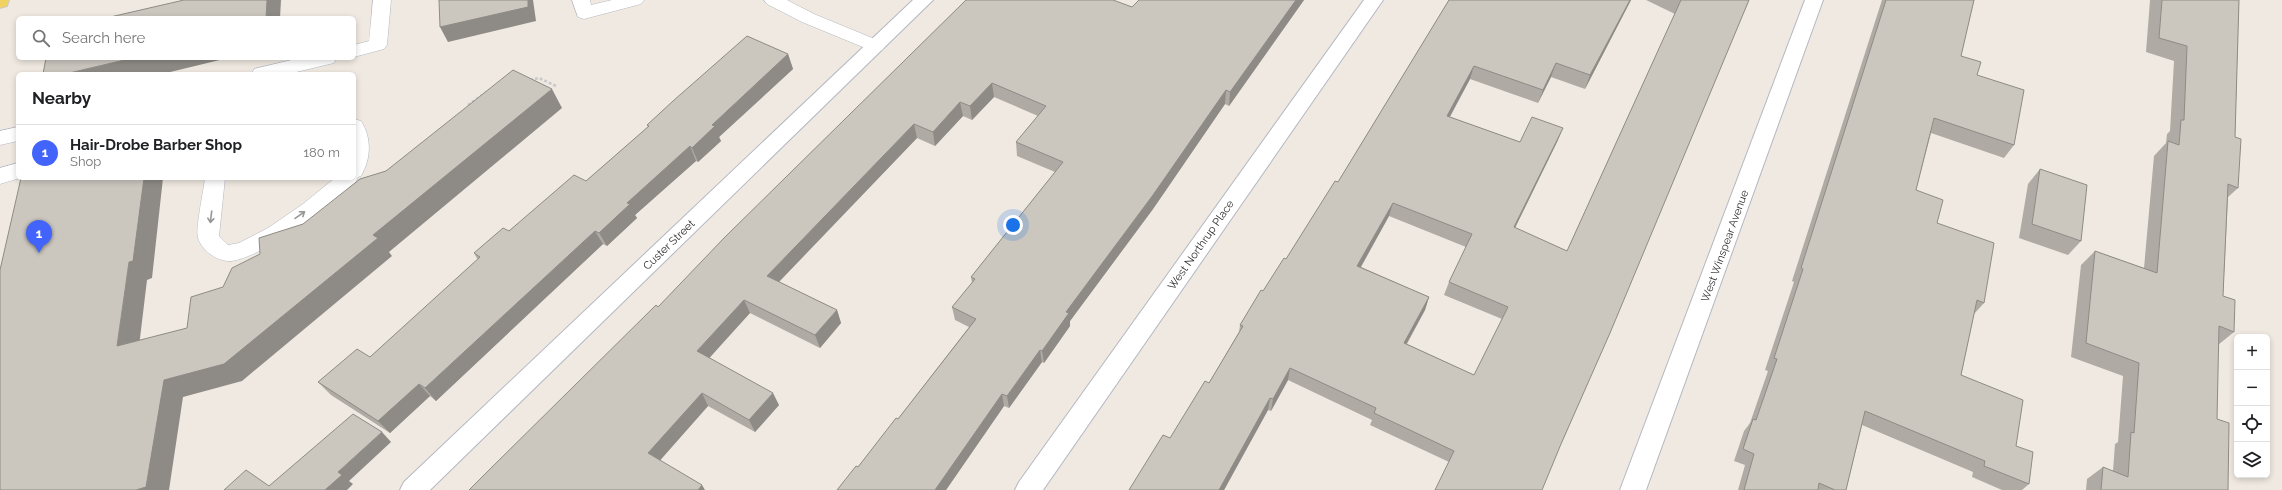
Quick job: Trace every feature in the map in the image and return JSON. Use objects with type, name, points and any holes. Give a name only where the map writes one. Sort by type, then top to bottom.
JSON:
[{"type":"street","name":"Custer Street","points":[[413,490],[924,0]]},
{"type":"street","name":"West Northrup Place","points":[[1028,490],[1374,0]]},
{"type":"street","name":"West Winspear Avenue","points":[[1633,490],[1737,213],[1814,0]]},
{"type":"lane","points":[[356,51],[378,46],[382,0]]},
{"type":"lane","points":[[581,0],[584,13],[635,0]]},
{"type":"lane","points":[[773,0],[808,18],[876,46]]},
{"type":"lane","points":[[269,72],[319,60]]},
{"type":"lane","points":[[356,129],[358,132],[356,166]]},
{"type":"lane","points":[[0,138],[16,134]]},
{"type":"lane","points":[[0,176],[16,172]]},
{"type":"lane","points":[[215,180],[208,237],[219,249],[232,253],[258,245],[321,201],[346,180]]},
{"type":"path","points":[[524,82],[540,78],[556,86]]},
{"type":"path","points":[[468,106],[486,91],[493,89]]},
{"type":"building","points":[[184,0],[267,0],[266,16],[115,16]]},
{"type":"building","points":[[439,0],[528,0],[528,7],[440,27]]},
{"type":"building","points":[[966,0],[1113,0],[1132,7],[1139,0],[1296,0],[1230,92],[1226,90],[1153,195],[1066,312],[1069,313],[1042,351],[1040,350],[1007,396],[1002,394],[935,490],[837,490],[856,466],[858,467],[896,418],[898,419],[976,319],[952,307],[975,279],[971,277],[1063,162],[1016,142],[1046,106],[992,83],[970,106],[960,102],[933,132],[914,124],[767,276],[837,310],[815,335],[744,300],[697,351],[773,393],[749,420],[702,393],[648,453],[702,485],[698,490],[469,490],[656,305],[658,307],[725,237]]},
{"type":"building","points":[[1449,0],[1630,0],[1590,75],[1556,63],[1543,90],[1474,66],[1447,116],[1520,142],[1532,117],[1563,128],[1514,227],[1567,251],[1681,0],[1749,0],[1610,333],[1542,490],[1435,490],[1454,451],[1374,413],[1376,408],[1290,368],[1273,399],[1270,398],[1219,490],[1129,490],[1163,435],[1170,438],[1205,381],[1209,383],[1243,326],[1240,325],[1261,290],[1263,291],[1284,258],[1286,259],[1335,181],[1338,182]],"holes":[[[1393,203],[1472,234],[1449,282],[1508,307],[1474,375],[1404,343],[1429,297],[1357,266]]]},
{"type":"building","points":[[1886,0],[1974,0],[1961,56],[1981,62],[1977,75],[2024,90],[2014,145],[1934,118],[1916,190],[1943,200],[1937,223],[1994,243],[1984,303],[1977,300],[1961,375],[2023,400],[2016,446],[2033,452],[2029,484],[1984,466],[1985,461],[1865,411],[1846,490],[1835,490],[1819,483],[1818,490],[1744,490],[1754,454],[1743,449],[1753,419],[1756,420],[1777,359],[1774,358],[1803,269],[1801,268]]},
{"type":"building","points":[[2162,0],[2239,0],[2235,137],[2241,139],[2238,188],[2228,184],[2223,296],[2235,300],[2234,332],[2219,326],[2217,419],[2229,423],[2228,490],[2101,490],[2103,467],[2128,477],[2131,432],[2134,433],[2139,363],[2086,343],[2095,251],[2157,273],[2168,141],[2179,145],[2181,120],[2184,120],[2187,46],[2159,38]]},
{"type":"building","points":[[747,36],[788,54],[712,125],[715,126],[692,148],[690,146],[627,203],[630,204],[599,233],[595,231],[425,388],[419,384],[378,421],[318,382],[357,349],[370,357],[480,257],[474,253],[503,228],[509,231],[574,175],[586,181],[649,126],[647,125]]},
{"type":"building","points":[[46,60],[124,60],[74,72],[43,72]]},
{"type":"building","points":[[513,70],[552,89],[373,235],[378,238],[224,364],[164,380],[146,487],[136,490],[0,490],[0,270],[21,180],[144,180],[133,261],[129,262],[117,346],[187,328],[191,297],[223,287],[232,268],[260,254],[259,238],[303,224],[360,179],[386,171]]},
{"type":"building","points":[[2040,169],[2087,185],[2081,241],[2032,224]]},
{"type":"building","points":[[353,414],[382,432],[338,472],[342,475],[325,490],[224,490],[246,470],[269,486]]},
{"type":"place","name":"Hair-Drobe Barber Shop","points":[[39,253]]}]
